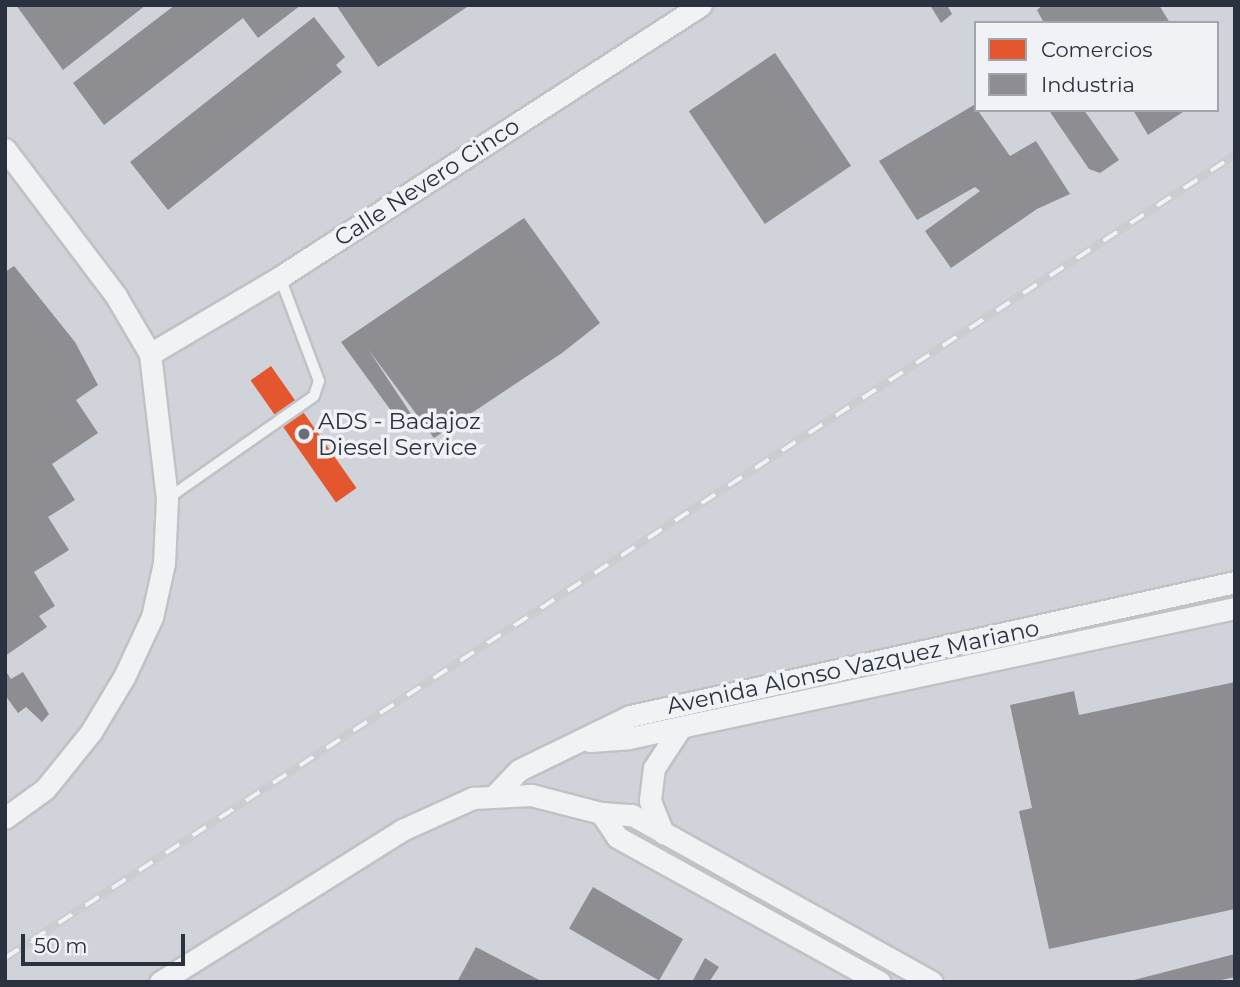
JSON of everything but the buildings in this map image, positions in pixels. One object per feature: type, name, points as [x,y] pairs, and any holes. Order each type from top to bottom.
[{"type":"street","name":"Calle Nevero Cinco","points":[[150,354],[280,277],[701,5]]},
{"type":"street","points":[[5,149],[116,296],[150,354],[167,499],[164,563],[152,617],[124,677],[91,732],[45,789],[5,818]]},
{"type":"street","name":"Avenida Alonso Vazquez Mariano","points":[[577,741],[630,716],[1235,582]]},
{"type":"street","name":"Avenida Alonso Vazquez Mariano","points":[[577,741],[629,738],[1235,608]]},
{"type":"street","name":"Avenida Alonso Vazquez Mariano","points":[[663,833],[650,800],[654,768],[681,727]]},
{"type":"street","points":[[493,797],[519,770],[577,741]]},
{"type":"street","points":[[160,982],[402,830],[473,798],[531,795],[601,813],[632,815],[932,982]]},
{"type":"street","points":[[601,813],[617,837],[880,982]]},
{"type":"lane","points":[[167,499],[314,396],[319,382],[280,277]]},
{"type":"shaded area","points":[[5,5],[1235,5],[1235,982],[5,982]]},
{"type":"railway","points":[[5,958],[1235,155]]},
{"type":"place","name":"ADS - Badajoz Diesel Service","points":[[304,434]]}]
